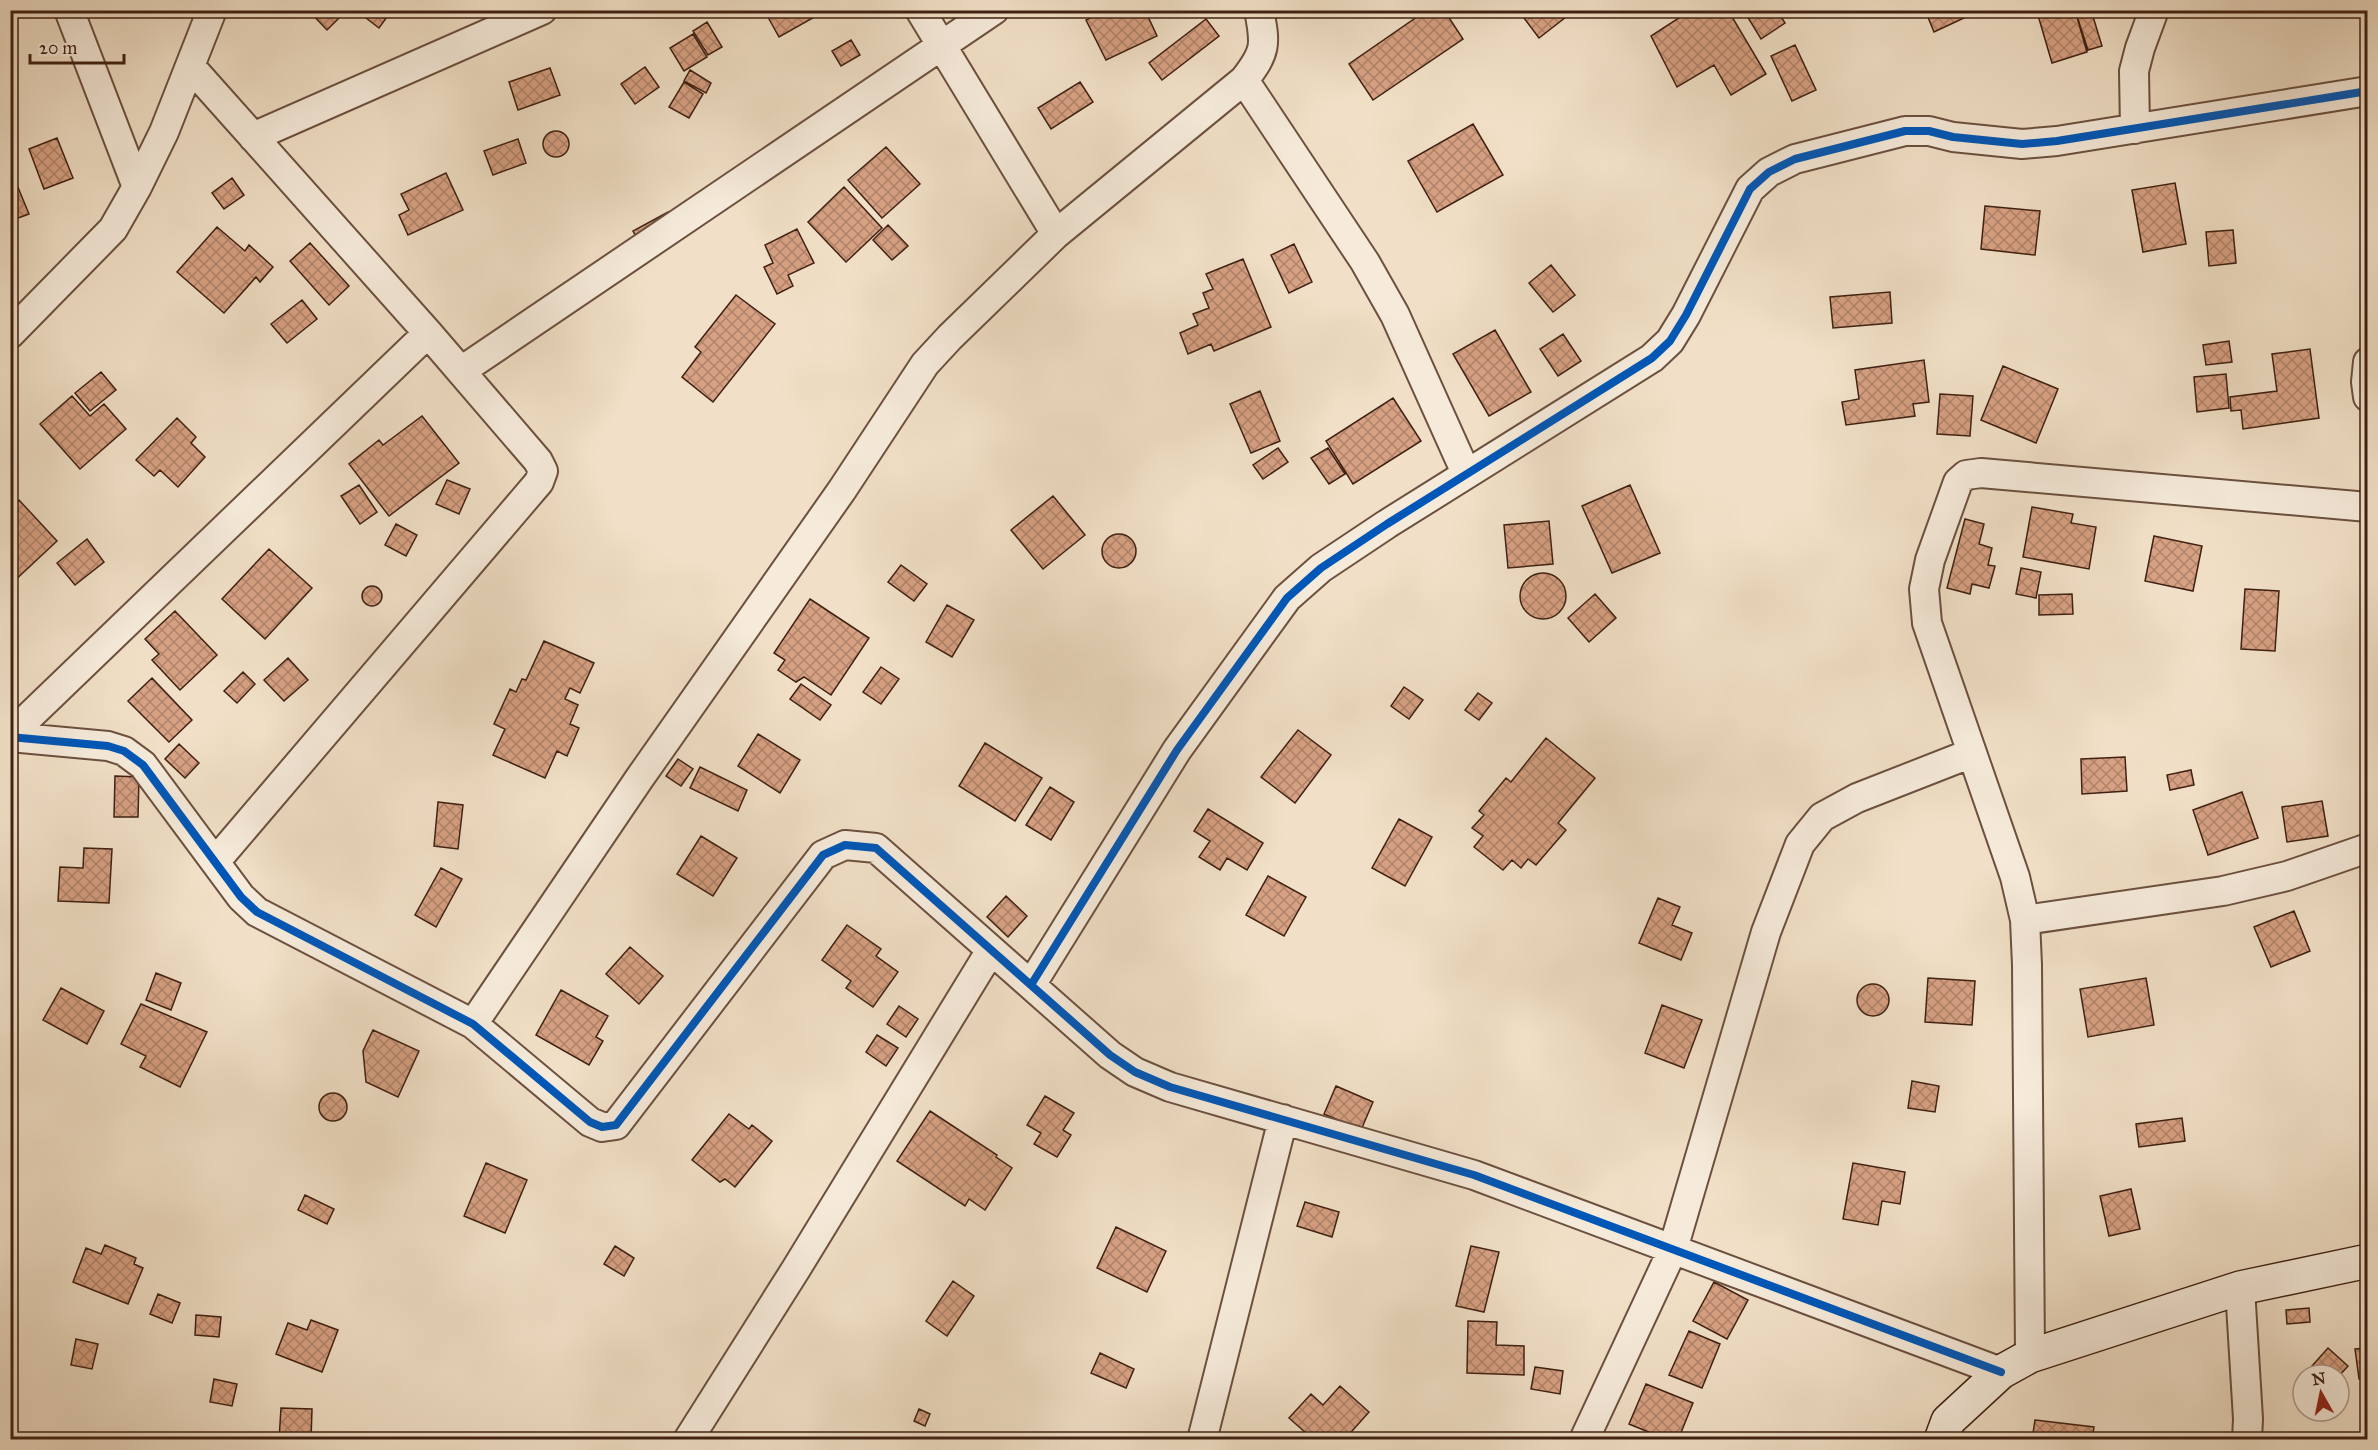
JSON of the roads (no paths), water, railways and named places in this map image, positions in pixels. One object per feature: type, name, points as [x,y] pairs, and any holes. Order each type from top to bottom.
[{"type":"street","points":[[69,10],[137,187]]},
{"type":"street","points":[[10,334],[113,229],[164,132],[212,10]]},
{"type":"street","points":[[253,137],[542,10]]},
{"type":"street","points":[[920,10],[1056,234]]},
{"type":"street","points":[[460,371],[994,10]]},
{"type":"street","points":[[473,1024],[639,779],[842,490],[925,364],[1056,234],[1244,80],[1258,62],[1265,40],[1259,10]]},
{"type":"street","points":[[2135,129],[2134,71],[2154,10]]},
{"type":"street","points":[[190,66],[428,333],[538,461],[543,471],[539,482],[215,862]]},
{"type":"street","points":[[1244,80],[1365,262],[1395,315],[1466,473]]},
{"type":"street","points":[[1030,985],[1177,750],[1287,598],[1321,568],[1466,473],[1652,358],[1664,347],[1686,315],[1750,189],[1778,168],[1795,159],[1905,131],[1929,131],[1953,137],[2022,144],[2135,129],[2367,91]]},
{"type":"street","points":[[10,736],[428,333]]},
{"type":"street","points":[[2367,362],[2367,397]]},
{"type":"street","points":[[2030,1356],[2025,920],[2015,878],[1927,623],[1924,589],[1930,560],[1958,482],[1966,475],[1981,473],[2367,507]]},
{"type":"street","points":[[10,736],[108,746],[124,752],[143,765],[241,897],[257,912],[473,1024],[590,1122],[602,1127],[616,1125],[823,855],[845,845],[876,848],[1110,1055],[1135,1072],[1170,1087],[1474,1175],[2001,1372]]},
{"type":"street","points":[[1584,1440],[1673,1249],[1766,932],[1800,844],[1822,817],[1857,798],[1972,753]]},
{"type":"street","points":[[2025,920],[2223,891],[2287,876],[2367,849]]},
{"type":"street","points":[[688,1440],[802,1260],[991,950]]},
{"type":"street","points":[[1202,1440],[1282,1119]]},
{"type":"street","points":[[1941,1440],[1948,1421],[2001,1372],[2030,1356],[2240,1288],[2367,1261]]},
{"type":"street","points":[[2240,1288],[2248,1419],[2247,1440]]}]
